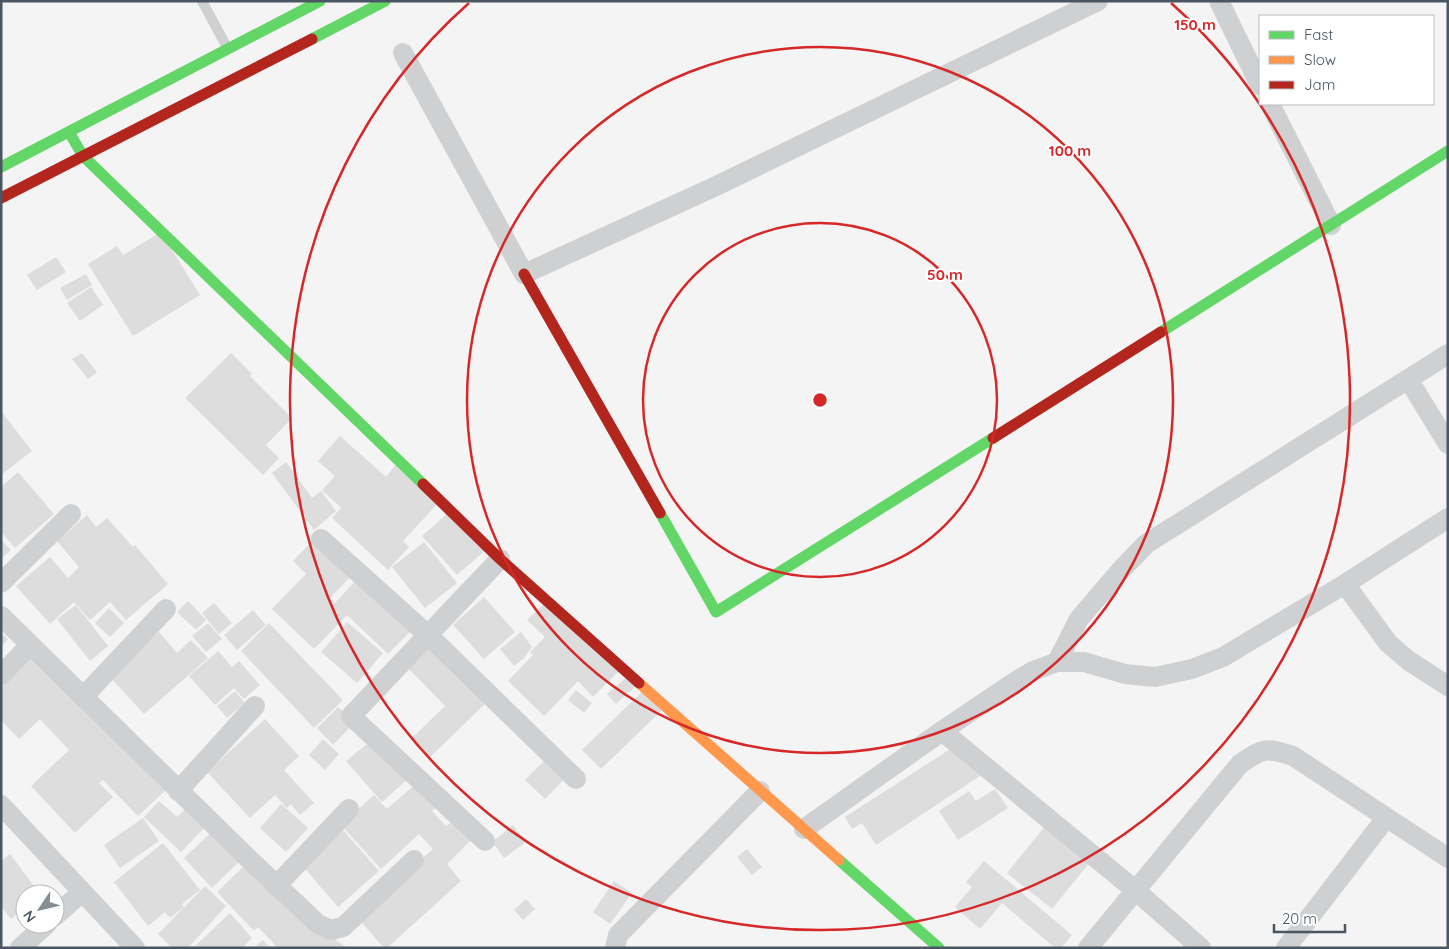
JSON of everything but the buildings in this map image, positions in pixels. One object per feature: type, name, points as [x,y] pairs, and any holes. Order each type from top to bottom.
[{"type":"street","points":[[1,198],[83,156],[234,62],[320,1]]},
{"type":"street","points":[[1,167],[70,132],[234,62],[385,1]]},
{"type":"street","points":[[524,274],[714,187],[1098,1]]},
{"type":"street","points":[[1218,1],[1259,83]]},
{"type":"street","points":[[403,53],[524,274],[716,612],[1448,151]]},
{"type":"street","points":[[1271,105],[1331,225]]},
{"type":"street","points":[[70,132],[83,156],[500,560],[939,948]]},
{"type":"street","points":[[1057,662],[1079,620],[1109,583],[1146,544],[1448,354]]},
{"type":"street","points":[[1408,379],[1448,444]]},
{"type":"street","points":[[1,583],[71,514]]},
{"type":"street","points":[[804,829],[1013,683],[1057,662],[1084,662],[1125,674],[1155,677],[1192,668],[1223,657],[1345,584],[1448,518]]},
{"type":"street","points":[[321,539],[428,635],[576,779]]},
{"type":"street","points":[[485,841],[351,716],[500,560]]},
{"type":"street","points":[[1345,584],[1388,643],[1409,661],[1448,686]]},
{"type":"street","points":[[83,697],[166,609]]},
{"type":"street","points":[[1,616],[178,791],[318,924],[331,930],[343,928],[414,860]]},
{"type":"street","points":[[1,674],[30,645]]},
{"type":"street","points":[[178,791],[255,706]]},
{"type":"street","points":[[942,731],[1135,890],[1202,948]]},
{"type":"street","points":[[1088,948],[1240,764],[1255,753],[1272,749],[1293,756],[1448,858]]},
{"type":"street","points":[[615,948],[618,935],[760,791]]},
{"type":"street","points":[[1,805],[135,948]]},
{"type":"street","points":[[276,886],[349,809]]},
{"type":"street","points":[[1286,948],[1386,818]]},
{"type":"street","points":[[65,907],[82,892]]},
{"type":"street","points":[[20,948],[35,934]]},
{"type":"lane","points":[[202,1],[234,62]]},
{"type":"traffic: fast","points":[[1,167],[320,1]]},
{"type":"traffic: fast","points":[[312,39],[385,1]]},
{"type":"traffic: fast","points":[[69,132],[83,156],[423,484]]},
{"type":"traffic: fast","points":[[1161,332],[1448,151]]},
{"type":"traffic: fast","points":[[660,513],[716,612],[993,438]]},
{"type":"traffic: fast","points":[[839,860],[939,948]]},
{"type":"traffic: slow","points":[[639,683],[839,860]]},
{"type":"traffic: jam","points":[[1,198],[312,39]]},
{"type":"traffic: jam","points":[[524,274],[660,513]]},
{"type":"traffic: jam","points":[[993,438],[1161,332]]},
{"type":"traffic: jam","points":[[423,484],[500,559],[639,683]]}]
